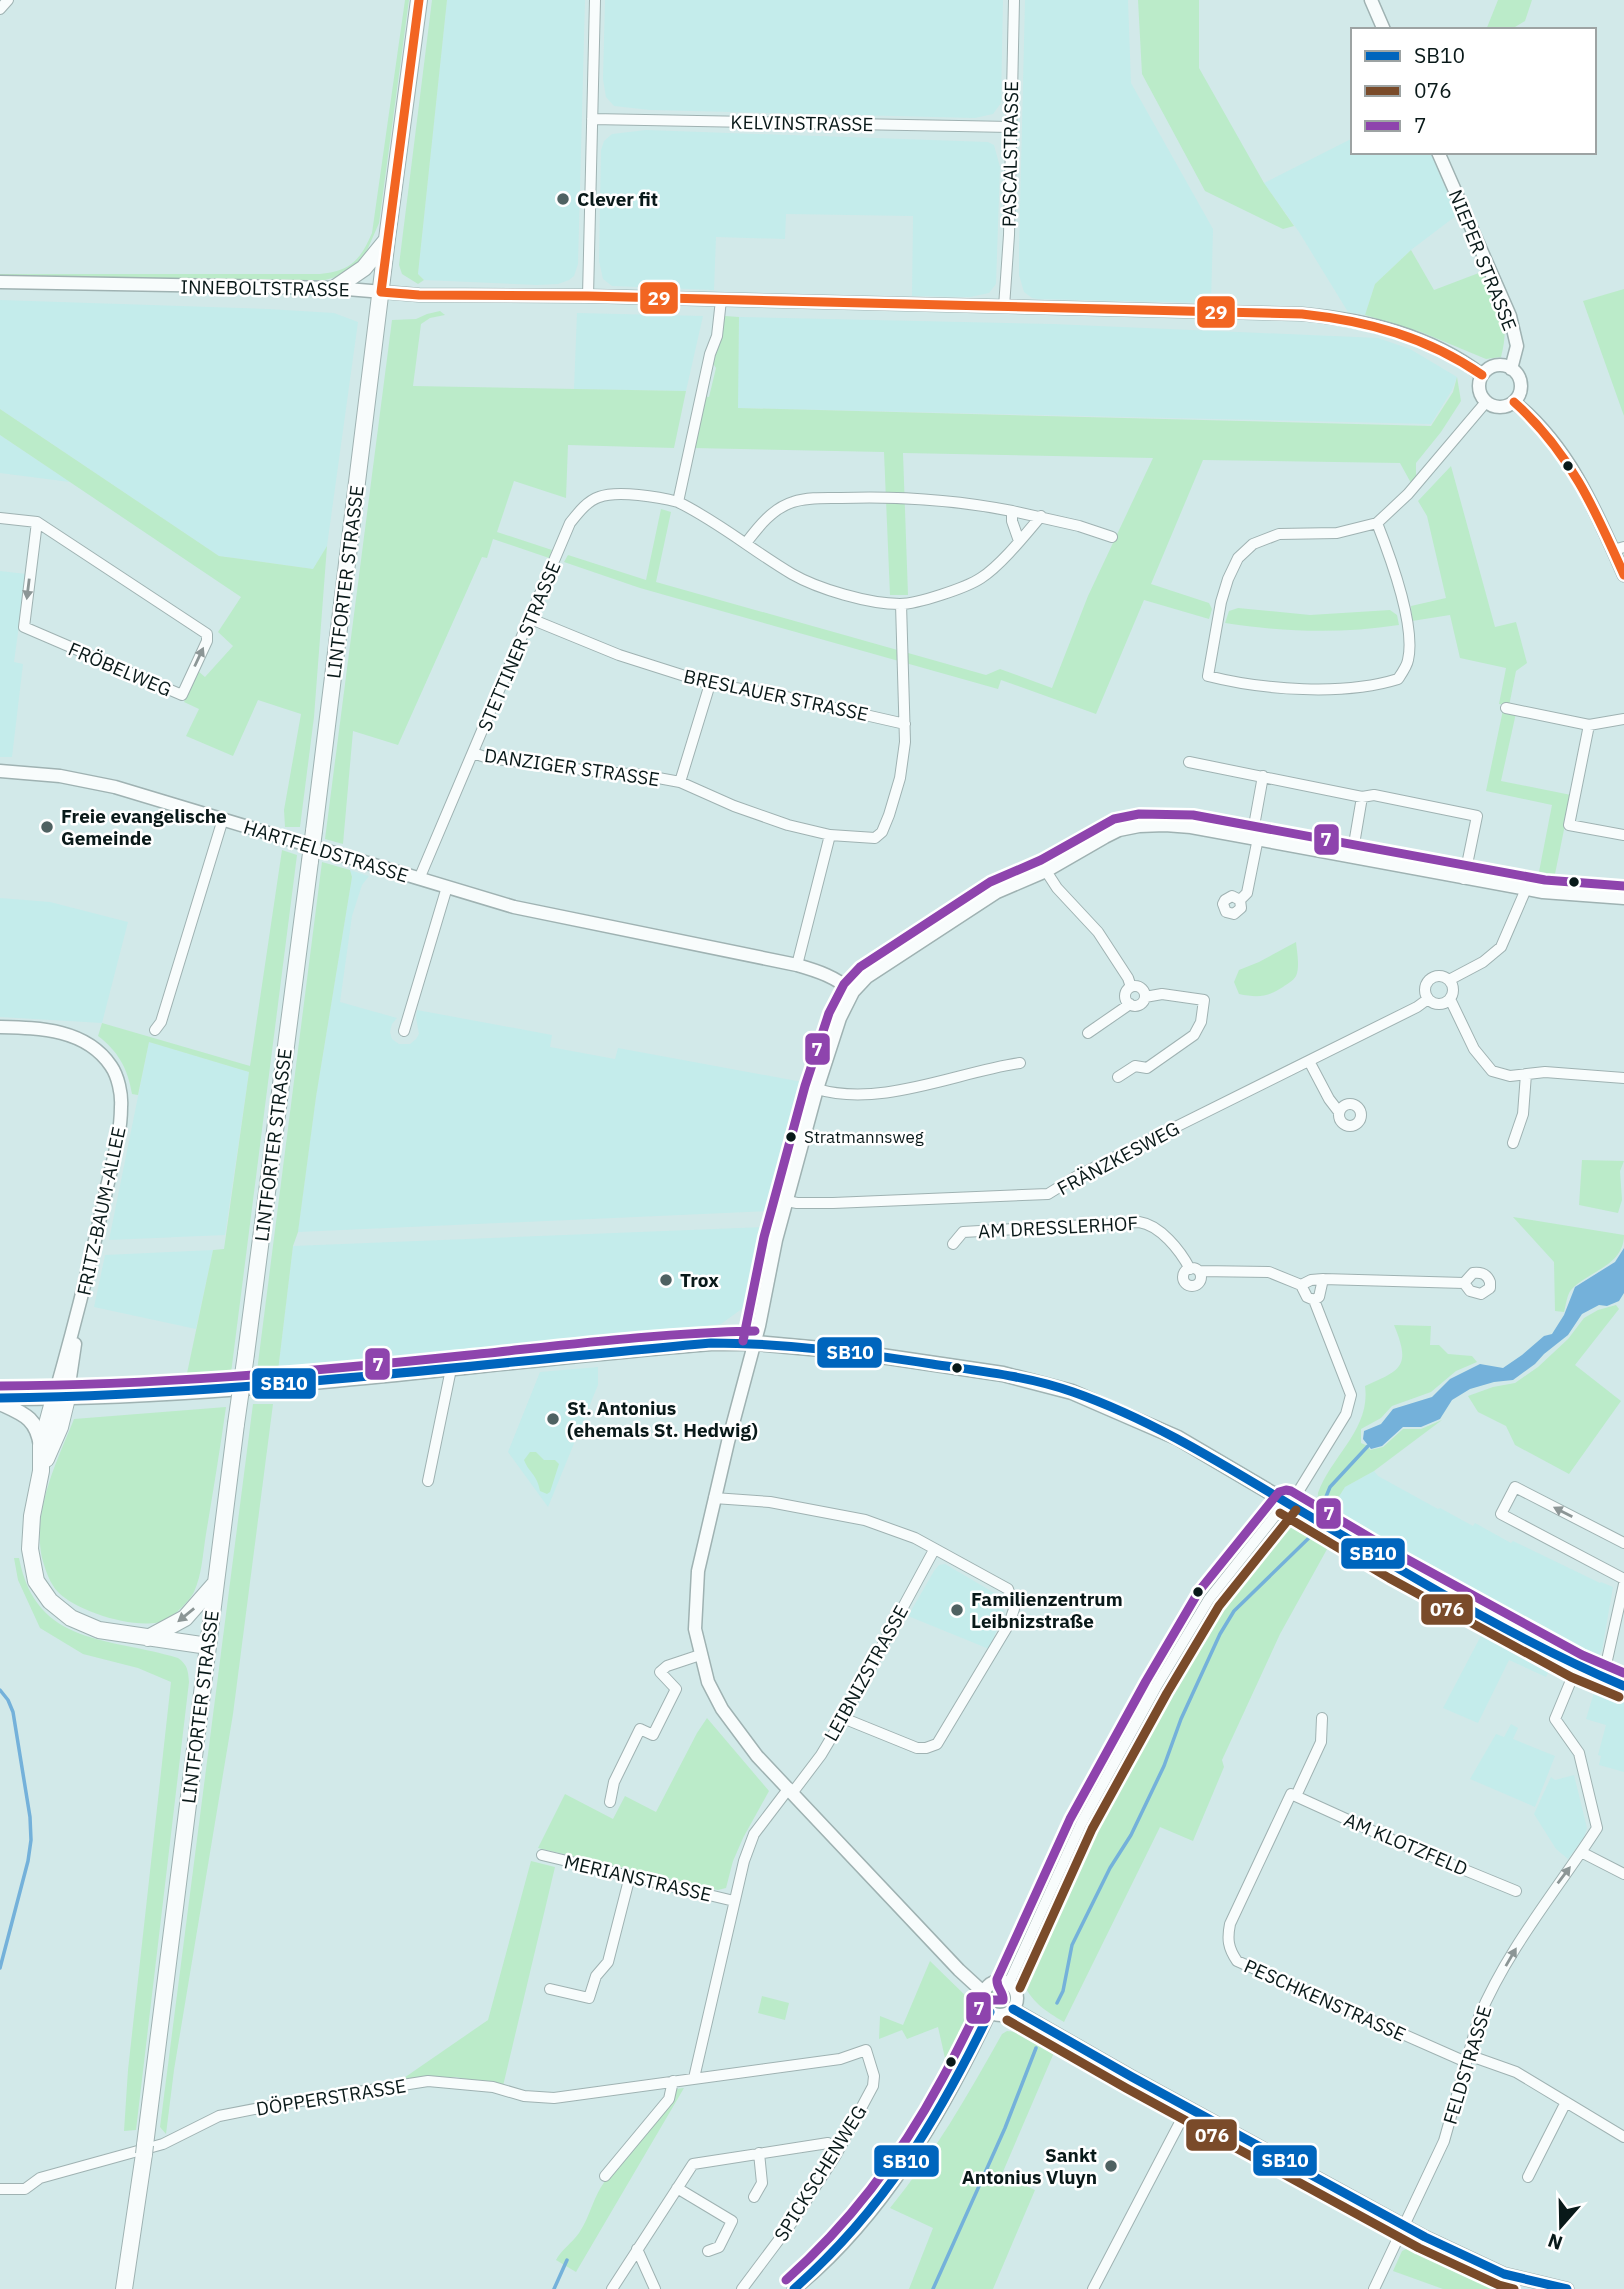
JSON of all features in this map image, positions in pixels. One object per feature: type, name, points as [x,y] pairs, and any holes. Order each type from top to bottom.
[{"type":"main road","name":"LINTFORTER STRASSE","points":[[124,2289],[419,0]]},
{"type":"main road","points":[[335,288],[364,268],[387,239]]},
{"type":"main road","points":[[0,1401],[174,1394],[451,1370],[711,1343],[755,1343],[883,1356],[1003,1374],[1049,1385],[1138,1419],[1178,1438],[1395,1567],[1577,1666],[1624,1686]]},
{"type":"main road","points":[[41,1446],[60,1398]]},
{"type":"main road","points":[[41,1471],[60,1427],[60,1398]]},
{"type":"main road","points":[[0,1401],[32,1420],[40,1435],[41,1471],[32,1516],[30,1549],[36,1581],[50,1601],[71,1618],[99,1630],[208,1646]]},
{"type":"main road","points":[[148,1638],[185,1618],[215,1583]]},
{"type":"street","points":[[588,296],[595,0]]},
{"type":"street","name":"PASCALSTRASSE","points":[[1004,307],[1012,127],[1014,0]]},
{"type":"street","points":[[1371,0],[1383,28]]},
{"type":"street","name":"KELVINSTRASSE","points":[[592,119],[1012,127]]},
{"type":"street","name":"NIEPER STRASSE","points":[[1439,154],[1510,316],[1517,345],[1511,369]]},
{"type":"street","name":"INNEBOLTSTRASSE","points":[[0,282],[335,288],[419,295],[588,296],[1302,314],[1345,318],[1384,327],[1418,339],[1482,375]]},
{"type":"street","points":[[722,300],[678,502],[794,575],[820,587],[857,598],[901,604],[945,593],[982,577],[1041,516]]},
{"type":"street","points":[[1499,366],[1511,369],[1520,385],[1514,402],[1497,407],[1486,402],[1479,393],[1479,380],[1482,375],[1486,370],[1499,366]]},
{"type":"street","points":[[1377,523],[1409,632],[1408,660],[1398,679],[1357,688],[1307,688],[1233,682],[1208,676],[1221,602],[1238,558],[1262,538],[1279,534],[1337,533],[1377,523],[1408,494],[1486,402]]},
{"type":"street","points":[[1514,402],[1534,419],[1569,463],[1619,548],[1624,575]]},
{"type":"street","name":"STETTINER STRASSE","points":[[419,879],[570,523],[588,503],[600,496],[621,495],[678,502]]},
{"type":"street","points":[[746,543],[770,515],[792,502],[816,498],[861,497],[930,500],[1012,511],[1041,516],[1112,537]]},
{"type":"street","points":[[1012,511],[1012,521],[1019,541]]},
{"type":"street","name":"FRÖBELWEG","points":[[0,518],[37,522],[206,634],[207,641],[182,695],[24,627],[37,522]]},
{"type":"street","name":"DANZIGER STRASSE","points":[[473,753],[488,758],[642,775],[680,782],[788,825],[830,835],[876,838],[890,815],[900,778],[905,743],[901,604]]},
{"type":"street","name":"BRESLAUER STRASSE","points":[[531,619],[619,655],[710,684],[773,694],[905,724]]},
{"type":"street","points":[[680,782],[710,684]]},
{"type":"street","points":[[1506,708],[1589,725],[1624,719]]},
{"type":"street","points":[[1589,725],[1569,825],[1624,835]]},
{"type":"street","points":[[1189,762],[1362,797],[1374,795],[1477,816],[1464,878]]},
{"type":"street","name":"HARTFELDSTRASSE","points":[[0,771],[60,776],[115,787],[537,912],[797,965],[842,982],[853,992]]},
{"type":"street","points":[[1240,900],[1247,893],[1263,776]]},
{"type":"street","points":[[1352,856],[1362,797]]},
{"type":"street","points":[[155,1030],[161,1022],[223,819]]},
{"type":"street","points":[[983,1992],[959,1970],[757,1755],[722,1709],[708,1682],[695,1629],[698,1571],[714,1498],[755,1343],[773,1253],[817,1089],[840,1018],[853,992],[866,977],[997,892],[1046,871],[1105,836],[1139,826],[1165,824],[1255,838],[1526,889],[1624,898]]},
{"type":"street","points":[[797,965],[830,835]]},
{"type":"street","points":[[1046,871],[1057,888],[1098,932],[1131,987]]},
{"type":"street","points":[[404,1031],[447,887]]},
{"type":"street","name":"FRÄNZKESWEG","points":[[787,1201],[834,1203],[1048,1194],[1077,1176],[1417,1007],[1428,999],[1425,990],[1434,977],[1441,975],[1449,979],[1483,962],[1501,947],[1526,889]]},
{"type":"street","points":[[1449,979],[1452,987],[1450,999],[1474,1049],[1492,1071],[1510,1076],[1545,1072],[1624,1078]]},
{"type":"street","points":[[1131,987],[1141,988],[1145,997]]},
{"type":"street","points":[[1130,1004],[1125,997],[1131,987]]},
{"type":"street","points":[[1118,1077],[1135,1066],[1147,1068],[1194,1035],[1201,1022],[1204,1000],[1162,994],[1145,997]]},
{"type":"street","points":[[1088,1033],[1130,1004],[1137,1005],[1144,1001],[1145,997]]},
{"type":"street","points":[[1428,999],[1440,1004],[1450,999]]},
{"type":"street","name":"FRITZ-BAUM-ALLEE","points":[[0,1027],[73,1035],[97,1049],[111,1065],[116,1076],[122,1105],[60,1398]]},
{"type":"street","points":[[1308,1061],[1339,1112]]},
{"type":"street","points":[[817,1089],[834,1094],[890,1092],[990,1067],[1020,1063]]},
{"type":"street","points":[[1513,1143],[1523,1114],[1526,1074]]},
{"type":"street","name":"AM DRESSLERHOF","points":[[953,1244],[963,1232],[1139,1222],[1154,1226],[1195,1270],[1269,1272],[1301,1285]]},
{"type":"street","points":[[1314,1300],[1319,1297],[1323,1279]]},
{"type":"street","points":[[1009,1983],[1081,1824],[1156,1687],[1209,1600],[1288,1504],[1346,1414],[1351,1395],[1314,1300],[1307,1297],[1301,1285],[1311,1280],[1323,1279],[1464,1283]]},
{"type":"street","points":[[428,1481],[451,1370]]},
{"type":"street","points":[[1603,1678],[1624,1581],[1501,1514],[1515,1487],[1624,1543]]},
{"type":"street","points":[[714,1498],[770,1502],[848,1516],[901,1532],[1008,1589],[1014,1609],[1009,1624],[937,1744],[917,1748],[843,1718]]},
{"type":"street","name":"LEIBNIZSTRASSE","points":[[791,1790],[821,1755],[934,1550]]},
{"type":"street","points":[[610,1802],[614,1782],[640,1729],[653,1735],[676,1689],[660,1672],[667,1666],[700,1655]]},
{"type":"street","name":"FELDSTRASSE","points":[[1374,2289],[1444,2141],[1487,1998],[1533,1919],[1597,1828],[1579,1754],[1555,1719],[1577,1666]]},
{"type":"street","points":[[1294,1795],[1321,1742],[1322,1718]]},
{"type":"street","points":[[694,2078],[744,1861],[754,1834],[791,1790]]},
{"type":"street","name":"AM KLOTZFELD","points":[[1294,1795],[1399,1843],[1516,1891]]},
{"type":"street","name":"PESCHKENSTRASSE","points":[[1294,1795],[1230,1924],[1227,1939],[1231,1952],[1237,1961],[1256,1970],[1467,2058]]},
{"type":"street","points":[[1581,1853],[1623,1871]]},
{"type":"street","name":"MERIANSTRASSE","points":[[542,1855],[734,1900]]},
{"type":"street","points":[[550,1989],[589,1998],[596,1976],[608,1962],[630,1876]]},
{"type":"street","points":[[994,1981],[1009,1983],[1017,1996],[1013,2009],[1005,2014],[996,2015],[990,2012],[984,2005],[983,1992],[994,1981]]},
{"type":"street","points":[[1013,2009],[1463,2256],[1504,2274],[1567,2289]]},
{"type":"street","points":[[794,2289],[840,2248],[894,2181],[938,2110],[990,2012]]},
{"type":"street","name":"DÖPPERSTRASSE","points":[[0,2189],[25,2189],[40,2178],[163,2144],[219,2116],[288,2103],[428,2081],[494,2087],[524,2096],[554,2098],[840,2059],[866,2050]]},
{"type":"street","name":"SPICKSCHENWEG","points":[[742,2289],[793,2221],[836,2155],[873,2086],[874,2076],[866,2050]]},
{"type":"street","points":[[1467,2058],[1516,2072],[1624,2137]]},
{"type":"street","points":[[605,2176],[668,2099],[673,2081]]},
{"type":"street","points":[[1528,2177],[1566,2102]]},
{"type":"street","points":[[1093,2289],[1188,2107]]},
{"type":"street","points":[[612,2289],[693,2164],[828,2143]]},
{"type":"street","points":[[754,2197],[762,2183],[759,2153]]},
{"type":"street","points":[[677,2188],[732,2221],[719,2247],[708,2251]]},
{"type":"street","points":[[637,2249],[655,2289]]},
{"type":"shaded area","points":[[447,0],[585,0],[578,264],[574,276],[569,280],[558,284],[537,285],[424,280],[418,274]]},
{"type":"shaded area","points":[[605,0],[1003,0],[1001,103],[993,114],[975,118],[650,110],[614,106],[606,97],[603,79]]},
{"type":"shaded area","points":[[1025,0],[1128,0],[1131,83],[1213,229],[1211,303],[1038,299],[1024,292],[1019,275],[1019,249]]},
{"type":"shaded area","points":[[646,130],[988,142],[994,145],[1000,167],[996,284],[989,293],[970,297],[912,296],[913,216],[786,214],[785,239],[716,237],[714,290],[612,286],[603,279],[599,261],[601,150],[604,141],[612,134]]},
{"type":"shaded area","points":[[1351,139],[1351,154],[1431,154],[1457,215],[1411,250],[1375,284],[1365,315],[1348,312],[1299,232],[1264,183]]},
{"type":"shaded area","points":[[0,300],[334,313],[358,322],[327,546],[313,569],[219,556],[0,409]]},
{"type":"shaded area","points":[[577,313],[703,316],[686,391],[574,389]]},
{"type":"shaded area","points":[[739,317],[1053,324],[1378,338],[1410,349],[1457,377],[1431,424],[737,408]]},
{"type":"shaded area","points":[[0,435],[70,482],[0,473]]},
{"type":"shaded area","points":[[0,571],[26,574],[14,662],[23,664],[12,757],[0,757]]},
{"type":"shaded area","name":"Trox","points":[[350,870],[369,876],[362,885],[352,916],[340,1002],[397,1018],[390,1032],[392,1039],[399,1044],[410,1044],[419,1034],[417,1010],[552,1035],[550,1047],[615,1059],[618,1048],[808,1083],[771,1211],[298,1232],[316,1097],[352,877]]},
{"type":"shaded area","points":[[0,898],[50,902],[128,922],[102,1023],[0,1017]]},
{"type":"shaded area","points":[[149,1042],[249,1072],[225,1235],[109,1240]]},
{"type":"shaded area","name":"Trox","points":[[766,1227],[743,1308],[721,1324],[476,1355],[278,1371],[293,1246]]},
{"type":"shaded area","points":[[213,1250],[196,1329],[94,1307],[105,1255]]},
{"type":"shaded area","name":"St. Antonius (ehemals St. Hedwig)","points":[[598,1367],[598,1385],[548,1507],[508,1452],[540,1372]]},
{"type":"shaded area","points":[[1374,1471],[1378,1476],[1473,1526],[1475,1523],[1511,1543],[1513,1541],[1613,1587],[1602,1650],[1595,1663],[1402,1558],[1328,1514],[1345,1487]]},
{"type":"shaded area","name":"Familienzentrum Leibnizstraße","points":[[945,1564],[998,1595],[1004,1606],[989,1649],[908,1616],[934,1571],[939,1565]]},
{"type":"shaded area","points":[[1484,1630],[1552,1664],[1546,1677],[1509,1660],[1478,1723],[1443,1708]]},
{"type":"shaded area","points":[[1596,1686],[1624,1696],[1624,1772],[1599,1765],[1601,1756],[1598,1755],[1606,1725],[1586,1719]]},
{"type":"shaded area","points":[[1511,1724],[1518,1728],[1513,1739],[1555,1756],[1535,1807],[1470,1779],[1496,1734],[1504,1737]]},
{"type":"shaded area","points":[[1574,1775],[1587,1828],[1584,1837],[1568,1859],[1556,1849],[1534,1814],[1551,1777],[1555,1780]]},
{"type":"green space","points":[[405,0],[409,0],[379,223],[362,262],[347,274],[325,280],[228,282],[0,277],[0,274],[320,274],[339,270],[353,263],[372,233]]},
{"type":"green space","points":[[432,0],[447,0],[418,274],[424,280],[418,284],[402,274],[399,265]]},
{"type":"green space","points":[[1138,0],[1199,0],[1199,68],[1264,183],[1294,226],[1283,229],[1205,191],[1142,74]]},
{"type":"green space","points":[[1498,0],[1532,0],[1525,21],[1513,28],[1487,28]]},
{"type":"green space","points":[[1411,250],[1434,290],[1484,271],[1504,322],[1501,357],[1486,359],[1421,332],[1365,315],[1375,284]]},
{"type":"green space","points":[[1624,289],[1624,416],[1583,301]]},
{"type":"green space","points":[[440,311],[445,315],[430,318],[421,324],[413,386],[686,391],[674,448],[568,445],[566,498],[514,481],[497,532],[552,550],[549,558],[493,539],[487,558],[482,557],[398,745],[353,731],[343,844],[325,839],[392,320],[416,319]]},
{"type":"green space","points":[[725,316],[739,317],[738,408],[1431,426],[1453,392],[1457,377],[1461,401],[1416,463],[1416,477],[1411,483],[1400,463],[1203,460],[1151,584],[1209,603],[1212,609],[1209,619],[1144,600],[1096,714],[1001,680],[998,689],[640,588],[564,562],[568,555],[646,580],[661,509],[671,512],[656,582],[986,675],[1000,669],[1052,688],[1088,596],[1153,458],[903,453],[908,595],[890,595],[884,452],[693,448],[704,396],[709,397],[716,368],[712,362]]},
{"type":"green space","points":[[0,409],[219,556],[313,569],[327,546],[314,717],[300,827],[285,827],[284,810],[301,714],[258,700],[233,756],[186,736],[199,709],[184,702],[198,671],[205,677],[233,646],[218,632],[241,597],[0,435]]},
{"type":"green space","points":[[1451,466],[1495,627],[1516,622],[1527,663],[1516,671],[1509,706],[1499,704],[1506,668],[1460,658],[1450,615],[1412,621],[1411,606],[1446,598],[1427,516],[1418,501]]},
{"type":"green space","points":[[1238,608],[1310,615],[1390,610],[1397,615],[1399,625],[1312,631],[1225,623],[1229,611]]},
{"type":"green space","points":[[1503,710],[1516,713],[1501,781],[1571,795],[1554,879],[1538,877],[1552,805],[1486,791]]},
{"type":"green space","points":[[282,850],[297,855],[231,1373],[186,1378],[213,1250],[224,1249],[249,1072],[149,1042],[138,1095],[132,1094],[121,1061],[98,1036],[102,1023],[250,1066]]},
{"type":"green space","points":[[322,862],[350,870],[352,877],[316,1097],[298,1232],[293,1246],[278,1371],[257,1371]]},
{"type":"green space","points":[[1296,942],[1298,969],[1293,979],[1267,995],[1239,994],[1234,982],[1239,970]]},
{"type":"green space","points":[[1582,1160],[1624,1161],[1620,1171],[1622,1200],[1618,1213],[1579,1205]]},
{"type":"green space","points":[[1513,1217],[1624,1235],[1622,1245],[1612,1261],[1571,1290],[1564,1312],[1555,1311],[1554,1262]]},
{"type":"green space","points":[[1616,1305],[1619,1309],[1575,1365],[1621,1401],[1569,1474],[1515,1445],[1506,1426],[1478,1412],[1468,1396],[1515,1383],[1538,1367],[1568,1339],[1584,1318],[1598,1310]]},
{"type":"green space","points":[[1394,1325],[1431,1326],[1430,1345],[1439,1345],[1448,1354],[1472,1356],[1477,1362],[1456,1371],[1431,1392],[1392,1406],[1381,1418],[1361,1429],[1361,1443],[1370,1450],[1383,1447],[1403,1429],[1421,1429],[1442,1420],[1374,1471],[1345,1487],[1328,1514],[1317,1507],[1318,1493],[1362,1416],[1365,1386],[1388,1375],[1400,1365],[1402,1350]]},
{"type":"green space","points":[[253,1404],[273,1404],[233,1714],[174,2070],[166,2134],[160,2127]]},
{"type":"green space","points":[[226,1407],[201,1571],[194,1592],[186,1603],[168,1619],[143,1624],[95,1613],[80,1607],[58,1592],[50,1581],[42,1558],[40,1522],[48,1487],[74,1419]]},
{"type":"green space","points":[[530,1452],[536,1452],[544,1460],[555,1460],[559,1464],[547,1494],[540,1491],[524,1460]]},
{"type":"green space","points":[[1287,1519],[1331,1542],[1280,1634],[1222,1760],[1224,1767],[1193,1841],[1160,1827],[1064,2022],[1039,2005],[1026,1988],[1022,1980],[1030,1957],[1042,1954],[1058,1908],[1084,1853],[1084,1846],[1177,1671],[1222,1595],[1227,1599],[1267,1552],[1261,1544]]},
{"type":"green space","points":[[14,1558],[19,1558],[28,1587],[41,1608],[59,1623],[79,1634],[102,1641],[178,1658],[188,1671],[189,1682],[136,2130],[124,2131],[128,2070],[171,1682],[138,1668],[83,1654],[40,1628],[18,1580]]},
{"type":"green space","points":[[707,1718],[769,1791],[743,1838],[726,1888],[718,1890],[538,1848],[565,1794],[613,1819],[625,1796],[656,1812]]},
{"type":"green space","points":[[531,1861],[555,1867],[503,2086],[456,2077],[401,2080],[488,2020]]},
{"type":"green space","points":[[930,1961],[972,2002],[970,2022],[947,2067],[938,2027],[907,2039],[902,2030],[879,2039],[880,2016],[903,2025]]},
{"type":"green space","points":[[996,1988],[1004,1988],[1010,1998],[1004,2008],[996,2008],[990,2002],[990,1994]]},
{"type":"green space","points":[[762,1996],[789,2003],[785,2020],[758,2013]]},
{"type":"green space","points":[[1007,2031],[1025,2033],[1056,2048],[1002,2174],[1035,2190],[993,2289],[909,2289],[933,2228],[890,2208],[936,2145],[1002,2034]]},
{"type":"green space","points":[[684,2088],[576,2272],[556,2260],[579,2233],[605,2181],[676,2089]]},
{"type":"green space","points":[[1408,2248],[1460,2272],[1508,2289],[1443,2289],[1393,2271],[1402,2251]]},
{"type":"water","points":[[1624,1248],[1624,1293],[1619,1301],[1607,1306],[1599,1305],[1582,1314],[1568,1335],[1535,1364],[1513,1380],[1470,1389],[1452,1400],[1440,1419],[1421,1427],[1403,1427],[1382,1446],[1371,1449],[1363,1439],[1364,1431],[1381,1424],[1393,1409],[1432,1397],[1450,1379],[1480,1364],[1503,1368],[1544,1336],[1552,1334],[1564,1315],[1575,1287],[1615,1262]]},
{"type":"waterway","points":[[1321,1509],[1330,1487],[1368,1446]]},
{"type":"waterway","points":[[1057,2003],[1063,1991],[1072,1945],[1110,1868],[1131,1835],[1164,1766],[1181,1719],[1220,1634],[1234,1611],[1315,1532]]},
{"type":"waterway","points":[[0,1690],[13,1712],[30,1817],[31,1840],[0,1968]]},
{"type":"waterway","points":[[933,2289],[1005,2128],[1036,2048]]},
{"type":"waterway","points":[[554,2289],[567,2260]]},
{"type":"transit line","name":"29","points":[[381,292],[419,0]]},
{"type":"transit line","name":"29","points":[[381,292],[1302,314],[1350,321],[1396,333],[1440,350],[1482,375]]},
{"type":"transit line","name":"29","points":[[1514,402],[1550,440],[1579,482],[1624,575]]},
{"type":"transit line","name":"7","points":[[743,1341],[764,1237],[805,1086],[829,1013],[844,984],[860,967],[990,882],[1041,860],[1114,819],[1139,814],[1193,815],[1545,880],[1624,886]]},
{"type":"transit line","name":"7","points":[[0,1386],[230,1377],[644,1337],[755,1331]]},
{"type":"transit line","name":"SB10","points":[[0,1398],[89,1396],[267,1385],[711,1343],[822,1349],[1003,1375],[1073,1392],[1157,1428],[1454,1600],[1538,1645],[1624,1686]]},
{"type":"transit line","name":"7","points":[[786,2280],[831,2236],[891,2162],[925,2109],[980,2005],[987,2000],[1003,2000],[997,1979],[1070,1819],[1199,1591],[1279,1492],[1291,1491],[1401,1556],[1582,1655],[1624,1673]]},
{"type":"transit line","name":"076","points":[[1020,1988],[1092,1829],[1167,1693],[1219,1606],[1296,1510]]},
{"type":"transit line","name":"076","points":[[1280,1513],[1389,1578],[1571,1677],[1619,1697]]},
{"type":"transit line","name":"SB10","points":[[1013,2009],[1425,2237],[1504,2274],[1567,2289]]},
{"type":"transit line","name":"SB10","points":[[794,2289],[856,2227],[906,2161],[950,2090],[990,2012]]},
{"type":"transit line","name":"076","points":[[1007,2020],[1419,2248],[1499,2285],[1514,2289]]},
{"type":"place","name":"Clever fit","points":[[563,199]]},
{"type":"place","name":"Freie evangelische Gemeinde","points":[[47,827]]},
{"type":"place","name":"Stratmannsweg","points":[[791,1137]]},
{"type":"place","name":"Trox","points":[[666,1280]]},
{"type":"place","name":"St. Antonius (ehemals St. Hedwig)","points":[[553,1419]]},
{"type":"place","name":"Familienzentrum Leibnizstraße","points":[[957,1610]]},
{"type":"place","name":"Sankt Antonius Vluyn","points":[[1111,2166]]}]
